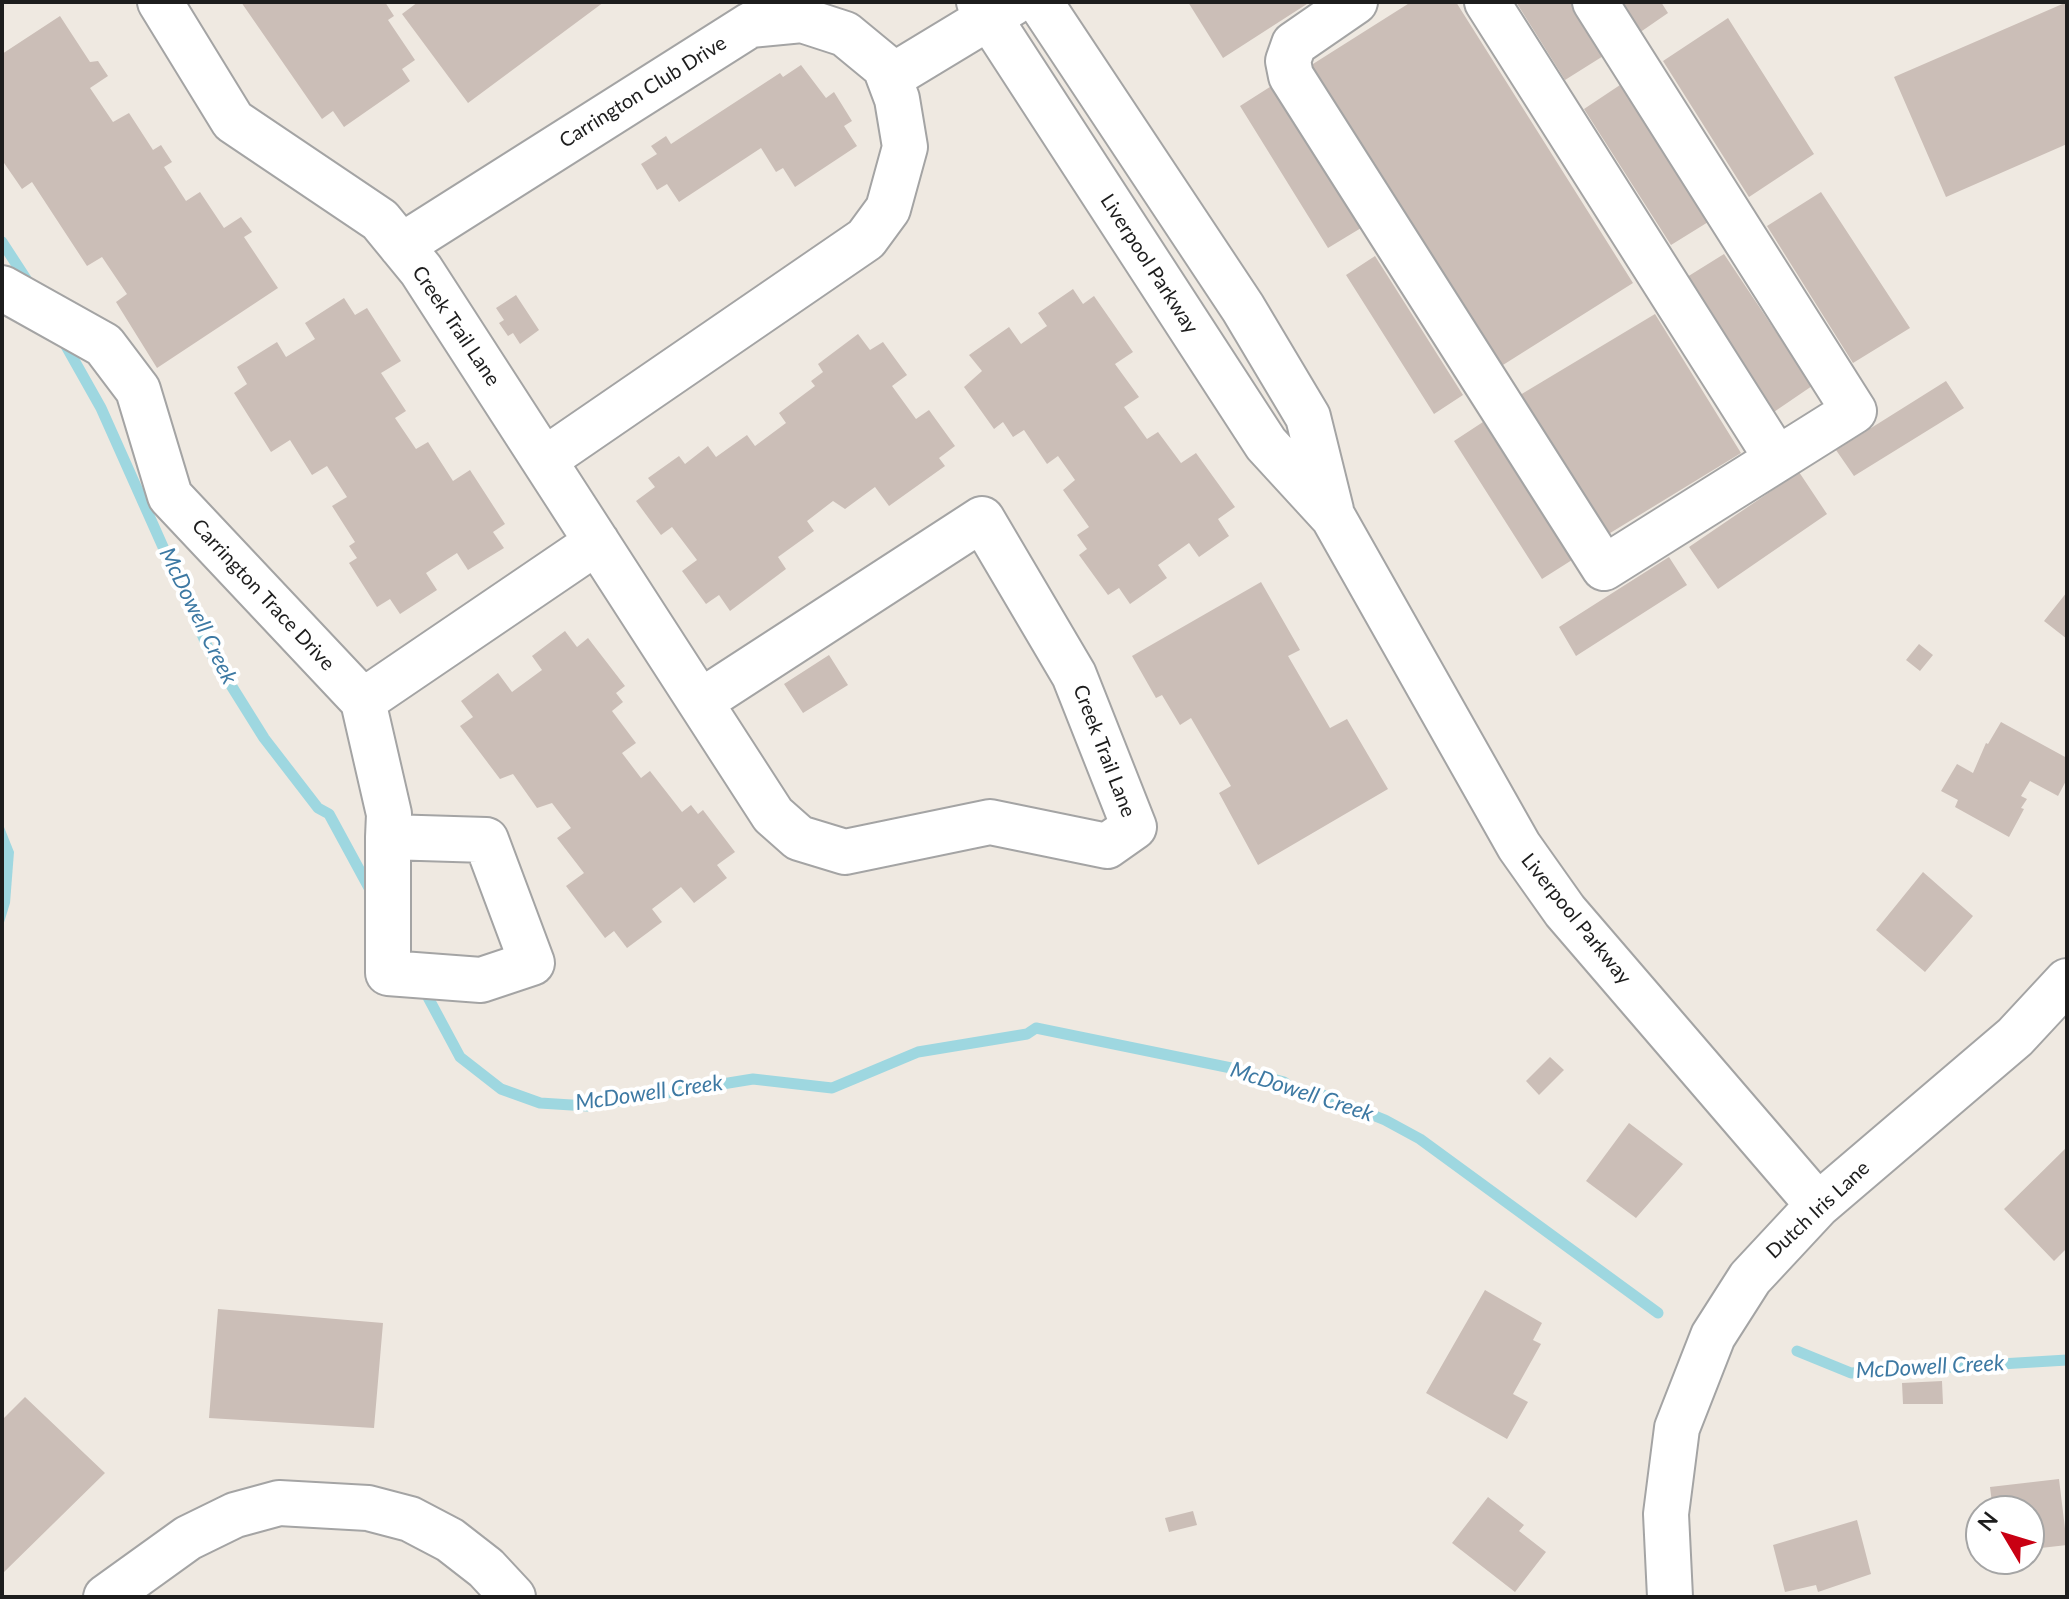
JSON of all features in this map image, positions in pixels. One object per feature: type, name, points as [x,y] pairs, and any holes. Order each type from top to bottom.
[{"type":"street","name":"Creek Trail Lane","points":[[160,2],[233,121],[380,220],[421,270],[597,542],[700,702],[773,815],[799,838],[845,852],[990,822],[1107,846],[1134,827],[1074,675],[982,519],[700,702]]},
{"type":"street","name":"Liverpool Parkway","points":[[1040,2],[1243,308],[1308,417],[1333,517]]},
{"type":"street","points":[[1355,2],[1294,44],[1288,61],[1291,76],[1604,568],[1854,411],[1595,2]]},
{"type":"street","points":[[1487,2],[1777,459]]},
{"type":"street","name":"Liverpool Parkway","points":[[994,7],[1266,444],[1333,517],[1519,846],[1565,911],[1818,1205]]},
{"type":"street","points":[[889,78],[994,7]]},
{"type":"street","name":"Carrington Club Drive","points":[[401,246],[750,25],[802,20],[845,34],[885,67],[897,99],[905,147],[888,209],[866,239],[544,460]]},
{"type":"street","name":"Carrington Trace Drive","points":[[2,288],[104,345],[138,390],[170,496],[363,701]]},
{"type":"street","points":[[388,837],[486,840],[532,963],[481,980],[388,973],[388,837],[389,814],[363,701],[597,542]]},
{"type":"street","name":"Dutch Iris Lane","points":[[1670,1597],[1666,1514],[1672,1457],[1685,1398],[1713,1336],[1750,1278],[1818,1205],[2015,1037],[2067,981]]},
{"type":"street","points":[[106,1597],[188,1538],[235,1515],[279,1503],[368,1508],[410,1519],[450,1540],[486,1568],[513,1597]]},
{"type":"water","points":[[2,822],[14,852],[10,903],[2,929]]},
{"type":"building","points":[[241,2],[385,2],[394,16],[388,20],[415,60],[402,69],[410,81],[344,127],[333,111],[322,119]]},
{"type":"building","points":[[418,2],[604,2],[468,103],[402,14]]},
{"type":"building","points":[[1188,2],[1310,2],[1223,58]]},
{"type":"building","points":[[1411,2],[1456,2],[1633,283],[1495,370],[1305,69]]},
{"type":"building","points":[[1516,2],[1575,2],[1608,53],[1565,80]]},
{"type":"building","points":[[1618,2],[1661,2],[1668,13],[1639,33]]},
{"type":"building","points":[[2067,2],[2067,144],[1946,197],[1894,77]]},
{"type":"building","points":[[60,16],[90,62],[98,61],[108,76],[90,88],[113,122],[129,113],[153,150],[161,145],[172,162],[164,167],[186,201],[200,192],[224,228],[241,217],[252,232],[244,237],[278,288],[157,368],[116,302],[127,294],[102,257],[87,266],[32,182],[22,189],[2,160],[2,54]]},
{"type":"building","points":[[1728,18],[1814,154],[1749,197],[1663,61]]},
{"type":"building","points":[[801,65],[826,98],[834,92],[852,121],[844,126],[857,146],[795,187],[783,168],[776,172],[761,148],[679,202],[667,184],[657,190],[641,164],[657,154],[651,146],[666,136],[671,144],[780,73],[783,77]]},
{"type":"building","points":[[1626,81],[1713,219],[1671,245],[1584,109]]},
{"type":"building","points":[[1273,85],[1361,228],[1328,248],[1240,106]]},
{"type":"building","points":[[1821,192],[1910,328],[1853,363],[1767,226]]},
{"type":"building","points":[[1724,254],[1812,386],[1768,416],[1679,282]]},
{"type":"building","points":[[1375,256],[1463,395],[1434,414],[1346,275]]},
{"type":"building","points":[[1073,289],[1083,304],[1094,296],[1133,352],[1115,364],[1139,397],[1124,407],[1147,439],[1158,432],[1181,463],[1196,453],[1235,507],[1218,519],[1229,536],[1199,557],[1189,543],[1158,565],[1167,578],[1130,604],[1119,588],[1108,595],[1079,555],[1087,549],[1077,535],[1089,527],[1063,490],[1075,480],[1058,456],[1047,464],[1024,430],[1013,437],[1003,422],[994,429],[964,387],[982,371],[969,355],[1009,327],[1021,344],[1047,326],[1038,313]]},
{"type":"building","points":[[516,295],[539,330],[520,344],[513,333],[508,336],[499,323],[504,320],[496,308]]},
{"type":"building","points":[[344,298],[355,315],[367,308],[401,361],[381,373],[406,411],[395,418],[416,449],[428,442],[453,481],[470,470],[505,524],[493,532],[504,548],[468,570],[457,553],[426,573],[437,590],[400,614],[390,599],[377,607],[349,563],[357,558],[349,546],[355,542],[332,506],[347,497],[327,466],[312,475],[290,440],[271,452],[234,393],[247,384],[237,367],[277,342],[286,357],[315,339],[305,323]]},
{"type":"building","points":[[1655,314],[1741,453],[1602,538],[1515,398]]},
{"type":"building","points":[[858,334],[870,350],[883,342],[907,375],[892,386],[916,419],[929,410],[955,446],[939,458],[945,466],[889,506],[875,487],[845,509],[833,501],[807,521],[814,531],[778,557],[786,569],[730,611],[719,595],[706,604],[682,571],[697,560],[672,527],[661,535],[636,501],[655,487],[648,478],[679,456],[685,464],[708,446],[716,457],[747,435],[755,446],[786,423],[779,413],[815,386],[811,381],[823,372],[818,364]]},
{"type":"building","points":[[1946,381],[1964,408],[1854,476],[1836,450]]},
{"type":"building","points":[[1483,422],[1572,560],[1542,579],[1454,441]]},
{"type":"building","points":[[1799,472],[1827,514],[1718,589],[1689,547]]},
{"type":"building","points":[[1669,557],[1687,585],[1576,656],[1559,627]]},
{"type":"building","points":[[1261,582],[1300,650],[1288,656],[1330,728],[1347,719],[1388,789],[1258,865],[1219,793],[1231,786],[1191,718],[1180,725],[1162,695],[1156,698],[1132,656]]},
{"type":"building","points":[[2067,592],[2067,639],[2044,621]]},
{"type":"building","points":[[565,631],[577,647],[588,638],[625,686],[616,693],[623,702],[612,711],[636,743],[622,753],[641,778],[650,771],[682,812],[691,805],[698,814],[703,810],[735,852],[717,865],[727,878],[694,903],[681,887],[652,909],[662,922],[627,948],[614,931],[605,938],[566,886],[584,873],[557,838],[571,828],[552,803],[537,808],[513,774],[500,779],[460,726],[473,717],[461,701],[498,673],[512,692],[542,670],[532,656]]},
{"type":"building","points":[[1919,644],[1933,655],[1920,671],[1906,660]]},
{"type":"building","points":[[829,655],[848,685],[803,713],[784,684]]},
{"type":"building","points":[[2001,722],[2067,758],[2067,779],[2058,796],[2030,781],[2021,796],[2027,799],[2021,808],[2024,809],[2009,837],[1955,807],[1958,800],[1941,791],[1957,764],[1973,773],[1986,743]]},
{"type":"building","points":[[1923,872],[1973,916],[1925,972],[1876,930]]},
{"type":"building","points":[[1550,1057],[1564,1070],[1539,1095],[1526,1081]]},
{"type":"building","points":[[1629,1123],[1683,1164],[1636,1218],[1586,1181]]},
{"type":"building","points":[[2067,1147],[2067,1248],[2054,1261],[2004,1209]]},
{"type":"building","points":[[1485,1290],[1542,1323],[1533,1340],[1541,1344],[1513,1394],[1528,1402],[1507,1439],[1426,1393]]},
{"type":"building","points":[[218,1309],[383,1323],[374,1428],[209,1418]]},
{"type":"building","points":[[1942,1381],[1943,1404],[1903,1404],[1902,1383]]},
{"type":"building","points":[[25,1397],[105,1473],[2,1574],[2,1420]]},
{"type":"building","points":[[2059,1479],[2067,1545],[2045,1548],[2045,1495],[1991,1495],[1990,1487]]},
{"type":"building","points":[[1488,1497],[1524,1525],[1519,1531],[1546,1552],[1515,1592],[1452,1543]]},
{"type":"building","points":[[1193,1511],[1197,1525],[1169,1532],[1165,1518]]},
{"type":"building","points":[[1857,1520],[1871,1574],[1818,1592],[1816,1585],[1785,1592],[1773,1545]]},
{"type":"waterway","name":"McDowell Creek","points":[[2,242],[30,285]]},
{"type":"waterway","name":"McDowell Creek","points":[[61,337],[101,408],[209,650],[264,738],[318,808],[329,814],[373,895]]},
{"type":"waterway","name":"McDowell Creek","points":[[423,988],[460,1057],[501,1089],[540,1103],[587,1106],[753,1079],[832,1088],[918,1052],[1027,1034],[1036,1028],[1236,1069],[1284,1082],[1294,1090],[1323,1095],[1385,1120],[1420,1139],[1658,1313]]},
{"type":"waterway","name":"McDowell Creek","points":[[1797,1351],[1851,1373],[2067,1360]]}]
